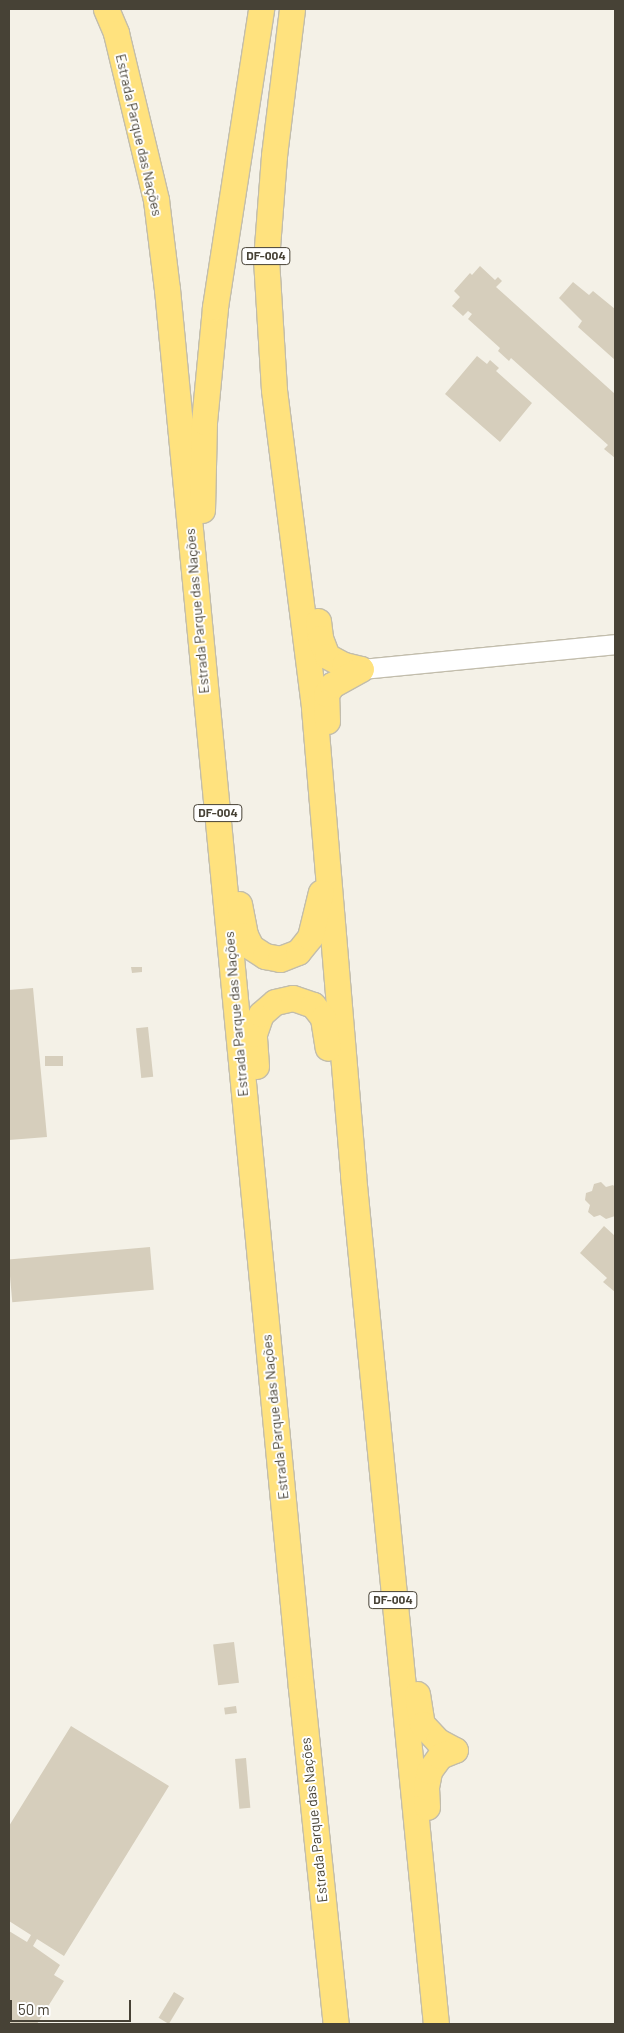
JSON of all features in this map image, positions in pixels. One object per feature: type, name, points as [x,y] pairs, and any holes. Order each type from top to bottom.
[{"type":"highway","name":"Estrada Parque das Nações","points":[[106,9],[118,43],[156,200],[168,299],[198,621],[215,773],[301,1688],[336,2024]]},
{"type":"highway","points":[[198,621],[204,438],[215,307],[261,9]]},
{"type":"highway","name":"DF-004","points":[[292,9],[274,156],[266,259],[274,390],[314,708],[353,1175],[436,2024]]},
{"type":"highway","points":[[285,473],[299,489],[307,515],[322,647],[327,656],[336,662],[361,669]]},
{"type":"highway","points":[[215,773],[225,788],[229,806],[240,914],[245,934],[251,947],[264,956],[280,958],[298,952],[310,937],[317,902],[338,856],[338,832],[326,694],[332,685],[361,669]]},
{"type":"highway","points":[[254,1202],[261,1151],[254,1034],[262,1014],[275,1002],[292,998],[313,1005],[323,1018],[336,1115],[353,1175]]},
{"type":"highway","points":[[392,1584],[406,1621],[422,1724],[438,1741],[455,1750],[440,1756],[430,1771],[426,1787],[431,1850],[426,1909]]},
{"type":"street","points":[[361,669],[615,644]]},
{"type":"building","points":[[480,266],[495,280],[498,277],[502,281],[496,287],[615,394],[615,458],[604,449],[608,445],[511,358],[509,361],[498,351],[500,348],[468,319],[472,314],[468,311],[463,316],[452,306],[460,297],[454,291],[470,273],[472,275]]},
{"type":"building","points":[[573,282],[589,295],[593,291],[615,309],[615,360],[578,327],[582,321],[559,298]]},
{"type":"building","points":[[477,356],[487,364],[490,360],[499,368],[496,371],[532,403],[500,442],[445,394]]},
{"type":"building","points":[[131,967],[142,967],[142,972],[132,973]]},
{"type":"building","points":[[33,988],[47,1137],[9,1140],[9,990]]},
{"type":"building","points":[[148,1027],[153,1077],[141,1078],[136,1028]]},
{"type":"building","points":[[45,1056],[63,1056],[63,1066],[45,1066]]},
{"type":"building","points":[[601,1182],[606,1187],[613,1185],[615,1187],[615,1216],[606,1219],[600,1215],[594,1217],[588,1212],[590,1205],[585,1200],[586,1193],[592,1191],[594,1184]]},
{"type":"building","points":[[604,1226],[615,1236],[615,1292],[603,1282],[607,1278],[580,1253]]},
{"type":"building","points":[[150,1247],[154,1290],[12,1302],[9,1259]]},
{"type":"building","points":[[234,1642],[239,1683],[218,1685],[213,1645]]},
{"type":"building","points":[[236,1706],[237,1713],[225,1715],[224,1708]]},
{"type":"building","points":[[71,1726],[169,1786],[64,1956],[37,1939],[33,1946],[60,1965],[54,1975],[64,1981],[37,2024],[9,2024],[9,1931],[27,1942],[31,1935],[9,1921],[9,1826]]},
{"type":"building","points":[[246,1758],[250,1808],[239,1809],[235,1759]]},
{"type":"building","points":[[174,1992],[184,1998],[169,2024],[159,2018]]}]
